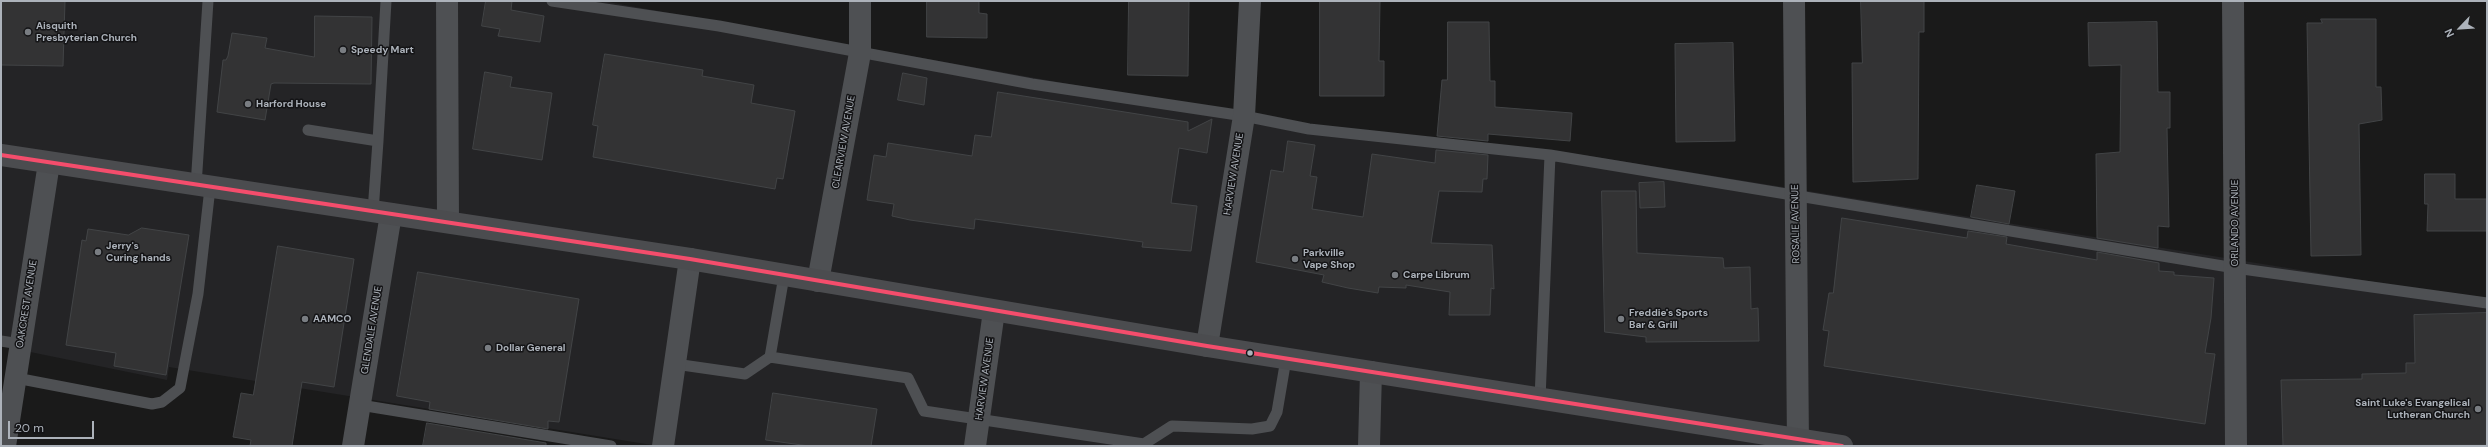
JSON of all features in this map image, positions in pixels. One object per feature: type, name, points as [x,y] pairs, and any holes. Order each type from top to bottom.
[{"type":"main road","points":[[1,155],[203,187],[448,222],[690,259],[994,312],[1540,399],[1798,442],[1842,446]]},
{"type":"street","points":[[447,1],[448,222]]},
{"type":"street","name":"CLEARVIEW AVENUE","points":[[818,281],[860,54],[860,1]]},
{"type":"street","name":"HARVIEW AVENUE","points":[[1207,346],[1244,116],[1250,1]]},
{"type":"street","name":"ROSALIE AVENUE","points":[[1794,1],[1798,442]]},
{"type":"street","name":"ORLANDO AVENUE","points":[[2233,1],[2236,446]]},
{"type":"street","name":"OAKCREST AVENUE","points":[[5,446],[16,378],[11,342],[49,163]]},
{"type":"street","name":"GLENDALE AVENUE","points":[[353,446],[360,405],[382,213]]},
{"type":"street","points":[[663,446],[690,259]]},
{"type":"street","name":"HARVIEW AVENUE","points":[[975,446],[994,312]]},
{"type":"street","points":[[1369,446],[1371,372]]},
{"type":"lane","points":[[16,378],[152,404],[162,402],[180,388],[198,294],[203,187],[208,1]]},
{"type":"lane","points":[[382,213],[378,141],[386,1]]},
{"type":"lane","points":[[552,1],[719,26],[860,54],[1032,84],[1244,116],[1317,130],[1550,155],[2235,268],[2487,303]]},
{"type":"lane","points":[[308,130],[378,141]]},
{"type":"lane","points":[[1540,399],[1550,155]]},
{"type":"lane","points":[[770,357],[784,276]]},
{"type":"lane","points":[[675,364],[745,374],[770,357],[908,378],[924,411],[1144,444],[1172,426],[1252,430],[1270,426],[1277,412],[1286,359]]},
{"type":"lane","points":[[360,405],[611,446]]},
{"type":"shaded area","points":[[1,1],[602,1],[1339,132],[1571,153],[2487,300],[2487,446],[658,446],[169,367],[167,380],[1,346]]},
{"type":"building","name":"Aisquith Presbyterian Church","points":[[1,1],[65,1],[63,66],[1,65]]},
{"type":"building","points":[[486,1],[512,1],[511,10],[544,16],[540,42],[498,36],[500,29],[482,26]]},
{"type":"building","points":[[927,1],[979,1],[979,13],[987,14],[987,38],[927,37]]},
{"type":"building","points":[[1129,1],[1189,1],[1188,76],[1128,75]]},
{"type":"building","points":[[1320,1],[1380,1],[1379,61],[1384,61],[1384,96],[1320,96]]},
{"type":"building","points":[[1861,1],[1924,1],[1924,32],[1919,32],[1918,179],[1853,182],[1852,63],[1862,63]]},
{"type":"building","points":[[315,16],[372,17],[371,84],[274,83],[271,84],[265,120],[217,112],[223,60],[226,60],[228,56],[232,33],[267,38],[265,48],[314,57]]},
{"type":"building","points":[[2321,19],[2376,19],[2376,87],[2381,87],[2382,120],[2359,124],[2361,255],[2311,256],[2307,23],[2322,23]]},
{"type":"building","points":[[1448,22],[1489,22],[1490,81],[1495,81],[1495,107],[1572,113],[1570,141],[1488,134],[1488,141],[1437,136],[1442,80],[1447,80]]},
{"type":"building","points":[[2157,22],[2158,92],[2170,92],[2170,128],[2167,128],[2169,227],[2158,226],[2158,248],[2097,238],[2096,154],[2120,152],[2121,65],[2089,66],[2088,23]]},
{"type":"building","points":[[1733,43],[1735,141],[1676,142],[1675,44]]},
{"type":"building","points":[[605,54],[703,70],[702,76],[754,85],[751,103],[795,111],[783,179],[777,178],[775,189],[593,157],[598,126],[593,125]]},
{"type":"building","points":[[485,72],[512,77],[510,87],[552,93],[542,160],[473,149]]},
{"type":"building","points":[[903,73],[927,78],[924,105],[898,100]]},
{"type":"building","points":[[998,92],[1188,122],[1188,131],[1212,119],[1207,153],[1179,148],[1171,203],[1197,206],[1191,251],[1142,247],[1143,242],[975,219],[974,229],[910,220],[892,216],[894,204],[867,200],[874,155],[886,157],[888,143],[972,156],[975,135],[991,137]]},
{"type":"building","points":[[1288,141],[1315,145],[1310,176],[1317,177],[1312,209],[1363,217],[1372,154],[1435,163],[1436,150],[1488,155],[1487,179],[1483,179],[1482,192],[1439,191],[1431,243],[1492,245],[1494,289],[1491,288],[1490,315],[1449,315],[1450,292],[1406,285],[1406,288],[1379,287],[1378,293],[1322,282],[1324,275],[1256,262],[1271,170],[1283,172]]},
{"type":"building","points":[[2425,174],[2455,174],[2455,199],[2487,199],[2487,231],[2427,231],[2428,204],[2425,204]]},
{"type":"building","points":[[1664,182],[1665,207],[1640,208],[1639,183]]},
{"type":"building","points":[[1977,185],[2015,191],[2009,224],[1971,217]]},
{"type":"building","points":[[1602,191],[1636,191],[1637,253],[1723,258],[1724,268],[1750,267],[1751,309],[1758,308],[1759,341],[1646,342],[1646,337],[1605,332]]},
{"type":"building","points":[[1842,218],[1967,238],[1968,231],[2007,237],[2006,244],[2097,260],[2097,252],[2159,263],[2159,271],[2174,272],[2174,275],[2214,278],[2211,318],[2205,353],[2215,354],[2205,424],[1824,366],[1829,331],[1823,330],[1829,293],[1833,293]]},
{"type":"building","points":[[142,228],[189,235],[166,375],[114,366],[116,353],[66,345],[82,240],[86,241],[88,229],[128,235]]},
{"type":"building","name":"AAMCO","points":[[278,246],[354,259],[334,387],[302,382],[292,446],[250,446],[251,440],[233,437],[241,393],[253,395]]},
{"type":"building","name":"Dollar General","points":[[418,272],[579,299],[559,422],[548,421],[548,429],[429,409],[430,402],[397,396]]},
{"type":"building","points":[[2487,313],[2487,445],[2283,446],[2281,380],[2362,379],[2362,374],[2406,373],[2406,363],[2415,363],[2414,315]]},
{"type":"building","points":[[773,393],[877,409],[871,446],[809,446],[766,440]]},
{"type":"building","points":[[427,423],[546,443],[546,446],[423,446]]},
{"type":"transit line","points":[[1,155],[690,259],[1207,346],[1842,446]]},
{"type":"place","name":"Aisquith Presbyterian Church","points":[[28,32]]},
{"type":"place","name":"Speedy Mart","points":[[343,50]]},
{"type":"place","name":"Harford House","points":[[248,104]]},
{"type":"place","name":"Jerry's Curing hands","points":[[98,252]]},
{"type":"place","name":"Parkville Vape Shop","points":[[1295,259]]},
{"type":"place","name":"Carpe Librum","points":[[1395,275]]},
{"type":"place","name":"AAMCO","points":[[305,319]]},
{"type":"place","name":"Freddie's Sports Bar & Grill","points":[[1621,319]]},
{"type":"place","name":"Dollar General","points":[[488,348]]},
{"type":"place","name":"Saint Luke's Evangelical Lutheran Church","points":[[2478,409]]}]
